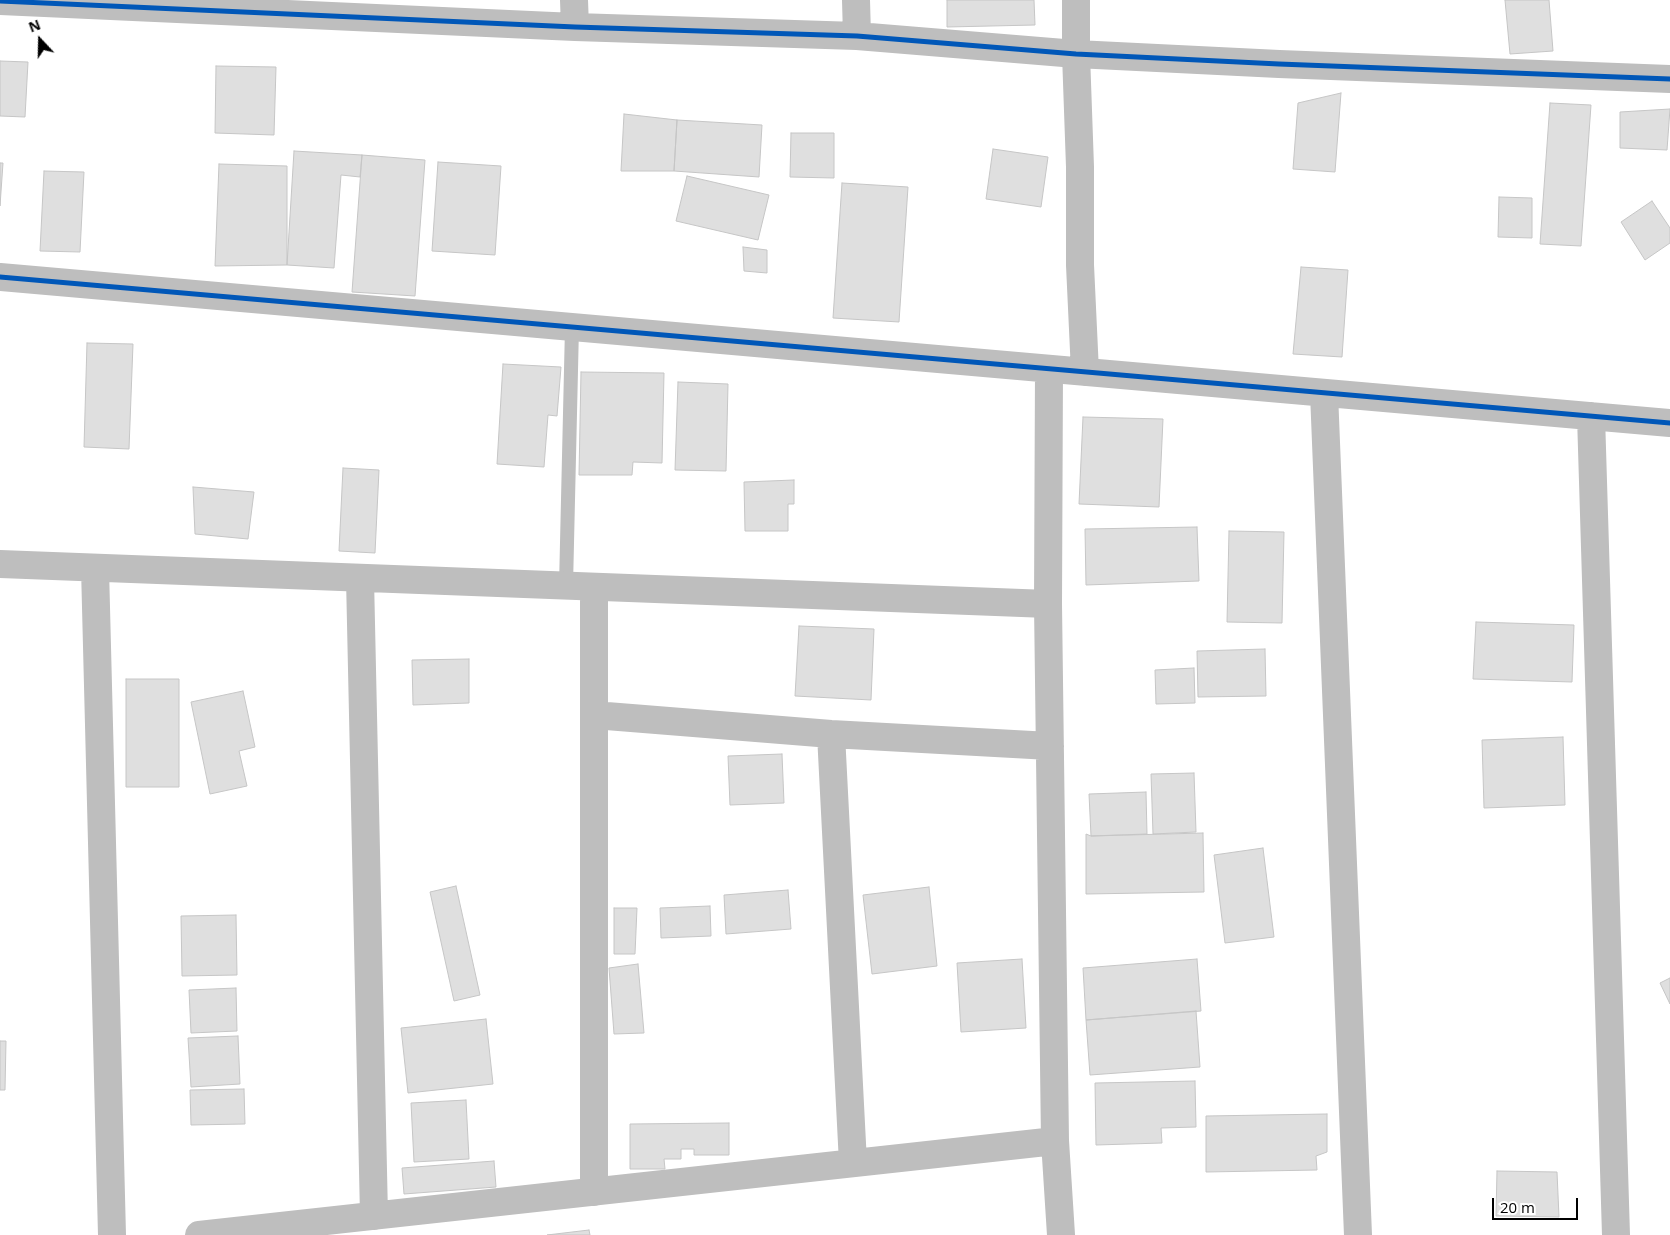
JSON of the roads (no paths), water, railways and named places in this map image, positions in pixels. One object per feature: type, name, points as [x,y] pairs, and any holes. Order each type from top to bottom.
[{"type":"street","points":[[574,0],[575,27]]},
{"type":"street","points":[[856,0],[857,36]]},
{"type":"street","points":[[1076,0],[1080,265],[1085,372]]},
{"type":"street","points":[[0,1],[575,27],[857,36],[1076,54],[1670,79]]},
{"type":"street","points":[[0,277],[1670,423]]},
{"type":"street","points":[[1049,369],[1048,604],[1055,1141],[1061,1235]]},
{"type":"street","points":[[1324,393],[1358,1235]]},
{"type":"street","points":[[1591,416],[1616,1235]]},
{"type":"street","points":[[0,564],[1048,604]]},
{"type":"street","points":[[95,568],[112,1235]]},
{"type":"street","points":[[360,578],[374,1216]]},
{"type":"street","points":[[594,587],[594,1192]]},
{"type":"street","points":[[594,715],[831,734],[1050,746]]},
{"type":"street","points":[[831,734],[853,1163]]},
{"type":"street","points":[[199,1235],[1055,1141]]},
{"type":"lane","points":[[566,586],[572,327]]}]
